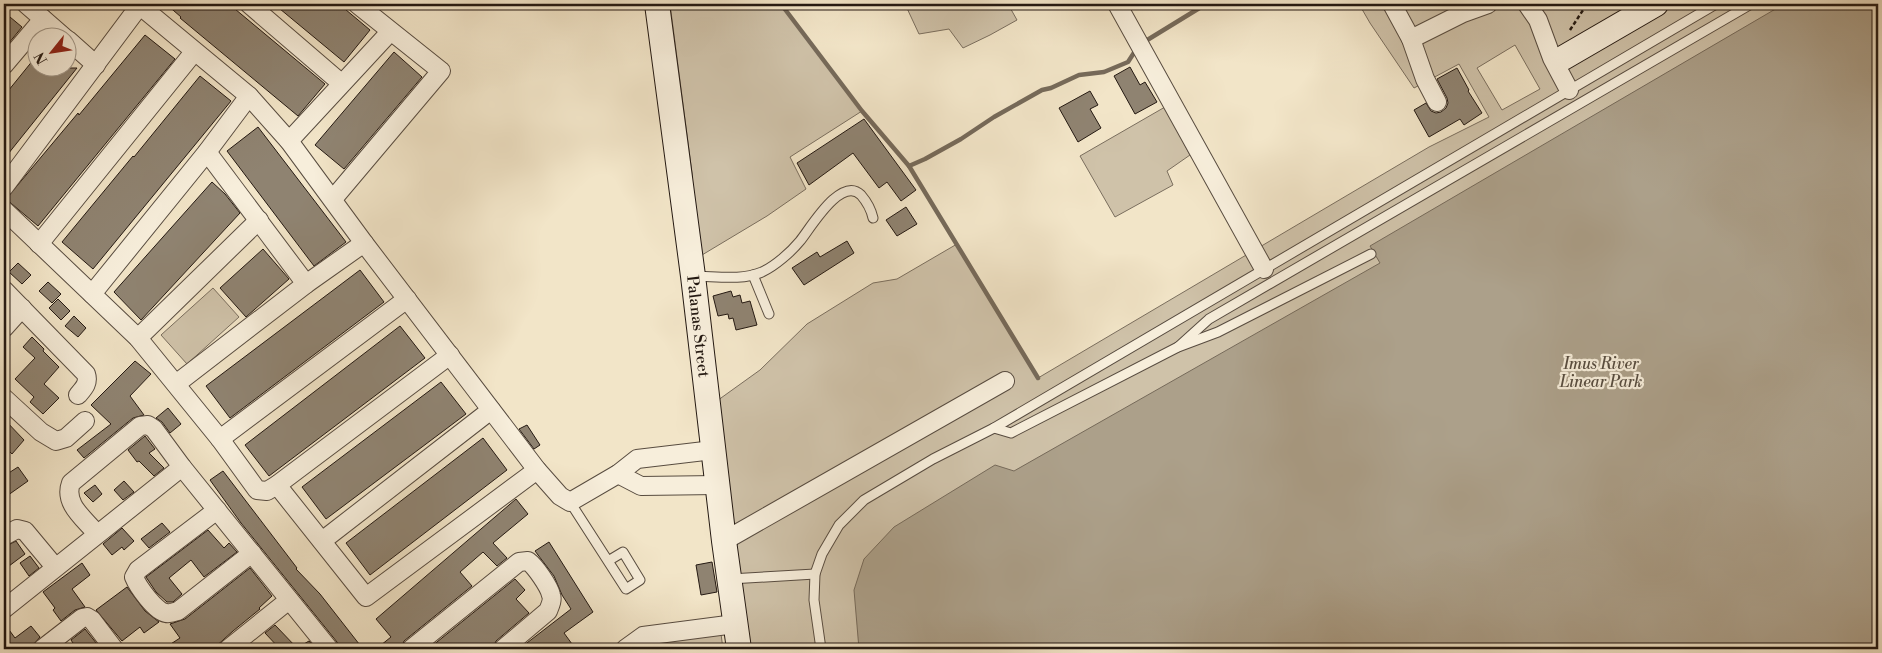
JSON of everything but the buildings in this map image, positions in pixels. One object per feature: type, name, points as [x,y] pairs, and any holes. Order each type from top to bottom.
[{"type":"main road","name":"Palanas Street","points":[[657,4],[739,649]]},
{"type":"main road","points":[[1564,58],[1656,4]]},
{"type":"street","points":[[26,4],[53,28]]},
{"type":"street","points":[[249,4],[341,83]]},
{"type":"street","points":[[333,199],[441,71],[357,4]]},
{"type":"street","points":[[1117,4],[1264,269]]},
{"type":"street","points":[[1392,4],[1412,39],[1425,79],[1437,102]]},
{"type":"street","points":[[1412,39],[1463,13],[1488,4]]},
{"type":"street","points":[[1527,4],[1538,20],[1552,58],[1569,90]]},
{"type":"street","points":[[4,187],[139,5],[249,96],[289,141],[536,470],[560,496],[570,502],[618,474],[637,459],[713,450]]},
{"type":"street","points":[[4,65],[43,19]]},
{"type":"street","points":[[289,141],[390,32]]},
{"type":"street","points":[[78,49],[96,64]]},
{"type":"street","points":[[40,244],[194,52]]},
{"type":"street","points":[[92,294],[249,96]]},
{"type":"street","points":[[206,152],[306,284]]},
{"type":"street","points":[[4,210],[138,338],[220,439],[257,490],[267,491],[277,485],[450,356]]},
{"type":"street","points":[[138,338],[259,220]]},
{"type":"street","points":[[176,384],[306,284],[364,243]]},
{"type":"street","points":[[4,290],[86,374],[88,380],[78,395]]},
{"type":"street","points":[[220,439],[407,300]]},
{"type":"street","points":[[4,328],[22,308]]},
{"type":"street","points":[[724,541],[1005,381]]},
{"type":"street","points":[[4,398],[41,432],[56,441],[66,438],[85,421]]},
{"type":"street","points":[[322,541],[491,410]]},
{"type":"street","points":[[97,534],[70,502],[67,492],[71,483],[140,426],[148,425],[154,429],[216,510],[329,649]]},
{"type":"street","points":[[4,609],[182,466]]},
{"type":"street","points":[[277,485],[366,597],[536,470]]},
{"type":"street","points":[[618,474],[641,486],[717,485]]},
{"type":"street","points":[[216,510],[138,570],[134,578],[137,585],[160,611],[168,614],[178,611],[252,553]]},
{"type":"street","points":[[4,536],[17,528],[25,531],[55,567]]},
{"type":"street","points":[[411,649],[519,562],[528,561],[534,565],[551,595],[551,604],[548,611],[503,649]]},
{"type":"street","points":[[236,647],[289,600]]},
{"type":"street","points":[[42,649],[82,618],[87,617],[92,620],[114,649]]},
{"type":"street","points":[[625,649],[643,636],[736,624]]},
{"type":"lane","points":[[821,649],[814,600],[815,574],[822,554],[839,525],[864,500],[933,458],[994,428],[1716,4]]},
{"type":"lane","points":[[1178,347],[1209,319],[1751,4]]},
{"type":"lane","points":[[693,276],[732,277],[763,272],[800,242],[818,216],[839,195],[850,191],[859,193],[871,210],[873,218]]},
{"type":"lane","points":[[994,428],[1010,432],[1178,347],[1218,332],[1370,254]]},
{"type":"lane","points":[[753,275],[769,314]]},
{"type":"lane","points":[[570,502],[608,561]]},
{"type":"lane","points":[[729,579],[815,574]]},
{"type":"green space","points":[[670,4],[781,4],[862,111],[790,157],[806,189],[767,216],[697,258],[692,173]]},
{"type":"green space","points":[[905,4],[1008,4],[1017,20],[963,48],[949,29],[919,34]]},
{"type":"green space","name":"Imus River Linear Park","points":[[1359,4],[1878,4],[1878,649],[747,649],[714,403],[760,370],[807,324],[873,283],[897,279],[957,244],[1038,378],[1429,147],[1489,117],[1459,64],[1414,88]],"holes":[[[1515,45],[1540,89],[1502,110],[1477,68]]]},
{"type":"green space","points":[[1165,107],[1190,155],[1167,171],[1173,185],[1115,217],[1080,156]]},
{"type":"green space","points":[[213,288],[239,317],[187,364],[161,335]]},
{"type":"green space","points":[[721,634],[723,649],[639,649],[653,643]]},
{"type":"shaded area","name":"Imus River Linear Park","points":[[1784,4],[1878,4],[1878,649],[859,649],[854,590],[864,559],[894,527],[995,465],[1014,471],[1380,263],[1370,246]]},
{"type":"waterway","points":[[781,4],[862,111],[909,166],[1038,378]]},
{"type":"waterway","points":[[1144,42],[1206,4]]},
{"type":"waterway","points":[[1220,4],[1222,7],[1231,4]]},
{"type":"waterway","points":[[909,166],[961,139],[994,117],[1042,90],[1051,88],[1079,75],[1104,72],[1128,62],[1137,48]]}]
